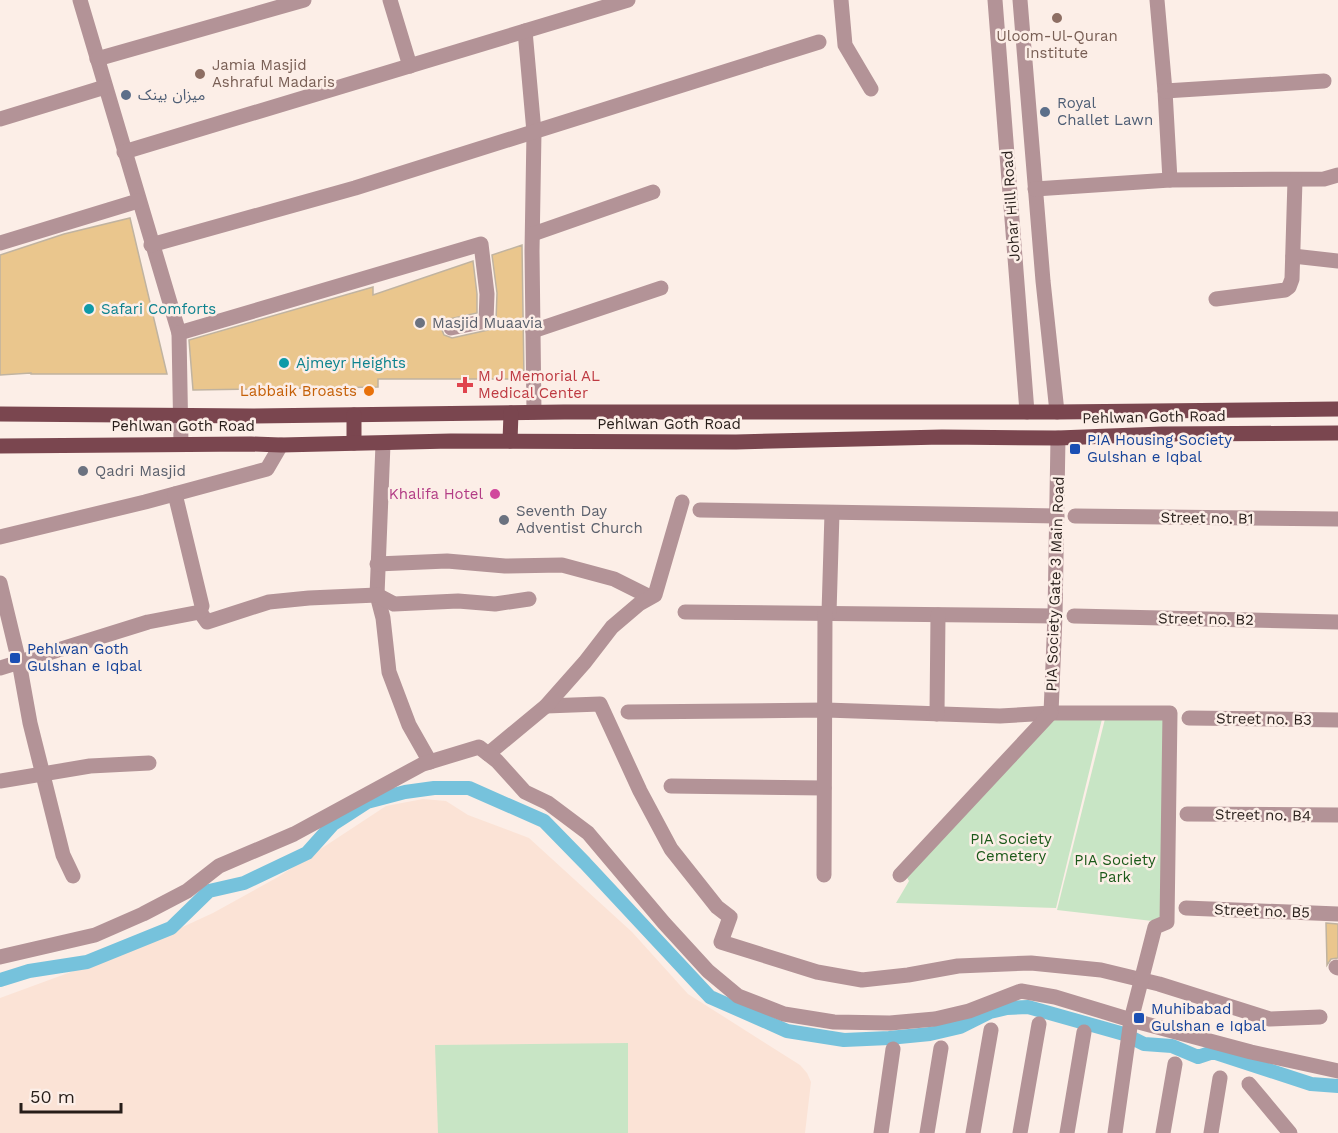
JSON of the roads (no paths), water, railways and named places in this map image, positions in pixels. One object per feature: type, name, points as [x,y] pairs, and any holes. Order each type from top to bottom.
[{"type":"main road","name":"Pehlwan Goth Road","points":[[0,414],[354,415],[534,412],[1057,412],[1338,409]]},
{"type":"main road","points":[[942,437],[943,411]]},
{"type":"main road","points":[[1144,411],[1144,435]]},
{"type":"main road","points":[[510,441],[511,413]]},
{"type":"main road","points":[[354,415],[354,443]]},
{"type":"main road","name":"Pehlwan Goth Road","points":[[0,446],[510,441],[736,442],[942,437],[1058,438],[1338,433]]},
{"type":"street","points":[[80,0],[178,333],[181,444]]},
{"type":"street","points":[[97,59],[304,0]]},
{"type":"street","points":[[390,0],[410,66]]},
{"type":"street","points":[[124,152],[628,0]]},
{"type":"street","points":[[841,0],[845,45],[871,89]]},
{"type":"street","name":"Johar Hill Road","points":[[995,0],[1027,412]]},
{"type":"street","points":[[1020,0],[1035,189],[1057,412]]},
{"type":"street","points":[[1156,0],[1165,91],[1170,180]]},
{"type":"street","points":[[525,31],[534,132],[534,412]]},
{"type":"street","points":[[151,245],[355,188],[819,42]]},
{"type":"street","points":[[1165,91],[1324,81]]},
{"type":"street","points":[[0,119],[105,87]]},
{"type":"street","points":[[1035,189],[1170,180],[1324,179],[1338,175]]},
{"type":"street","points":[[1216,299],[1285,290],[1289,287],[1292,279],[1295,180]]},
{"type":"street","points":[[533,234],[653,192]]},
{"type":"street","points":[[0,243],[138,201]]},
{"type":"street","points":[[178,333],[481,244],[487,294],[486,321],[451,328]]},
{"type":"street","points":[[1293,256],[1338,261]]},
{"type":"street","points":[[533,331],[661,288]]},
{"type":"street","name":"PIA Society Gate 3 Main Road","points":[[1058,438],[1051,713],[1170,713],[1167,922],[1155,927],[1142,980]]},
{"type":"street","points":[[383,444],[377,595],[383,618],[389,672],[409,724],[430,762]]},
{"type":"street","points":[[0,537],[267,469],[281,445]]},
{"type":"street","points":[[175,494],[202,606],[200,612]]},
{"type":"street","points":[[488,754],[546,706],[612,627],[639,604],[655,595],[682,502]]},
{"type":"street","points":[[700,510],[1057,516]]},
{"type":"street","points":[[824,875],[827,613],[832,513]]},
{"type":"street","name":"Street no. B1","points":[[1076,516],[1338,519]]},
{"type":"street","points":[[377,564],[447,561],[505,566],[562,565],[614,579],[650,597]]},
{"type":"street","points":[[0,583],[19,662],[30,723],[63,855],[73,876]]},
{"type":"street","points":[[200,612],[207,622],[269,602],[377,595],[394,603],[458,601],[495,604],[529,599]]},
{"type":"street","points":[[0,668],[148,622],[200,612]]},
{"type":"street","points":[[685,612],[1055,616]]},
{"type":"street","points":[[937,714],[938,615]]},
{"type":"street","name":"Street no. B2","points":[[1074,616],[1338,622]]},
{"type":"street","points":[[546,706],[600,704],[640,792],[671,849],[717,907],[730,917],[721,942],[817,972],[862,980],[958,966],[1031,963],[1101,970],[1142,980],[1270,1019],[1320,1017]]},
{"type":"street","points":[[628,712],[826,710],[1000,716],[1051,713]]},
{"type":"street","points":[[900,875],[1051,713]]},
{"type":"street","name":"Street no. B3","points":[[1189,718],[1338,720]]},
{"type":"street","points":[[0,957],[95,935],[144,914],[187,891],[219,866],[294,834],[356,799],[430,762],[479,747],[497,761],[525,792],[548,803],[588,833],[708,971],[738,996],[784,1014],[834,1022],[890,1023],[935,1018],[969,1011],[1021,991],[1055,997],[1130,1026],[1338,1071]]},
{"type":"street","points":[[0,781],[90,766],[148,763]]},
{"type":"street","points":[[671,786],[824,788]]},
{"type":"street","name":"Street no. B4","points":[[1187,814],[1338,815]]},
{"type":"street","name":"Street no. B5","points":[[1186,908],[1338,914]]},
{"type":"street","points":[[1114,1133],[1130,1026],[1142,980]]},
{"type":"street","points":[[1020,1133],[1039,1024]]},
{"type":"street","points":[[973,1133],[991,1030]]},
{"type":"street","points":[[1068,1133],[1084,1032]]},
{"type":"street","points":[[927,1133],[941,1048]]},
{"type":"street","points":[[881,1133],[893,1049]]},
{"type":"street","points":[[1163,1133],[1174,1064]]},
{"type":"street","points":[[1211,1133],[1220,1078]]},
{"type":"street","points":[[1249,1084],[1290,1133]]},
{"type":"waterway","points":[[0,980],[29,971],[87,962],[171,928],[209,891],[244,883],[307,853],[333,824],[367,802],[405,792],[434,788],[469,788],[544,821],[710,997],[787,1031],[844,1040],[930,1034],[960,1027],[990,1012],[1028,1007],[1124,1034],[1144,1044],[1172,1046],[1198,1057],[1213,1052],[1311,1084],[1338,1086]]},
{"type":"place","name":"Uloom-Ul-Quran Institute","points":[[1057,18]]},
{"type":"place","name":"Jamia Masjid Ashraful Madaris","points":[[200,74]]},
{"type":"place","name":"میزان بینک","points":[[126,95]]},
{"type":"place","name":"Royal Challet Lawn","points":[[1045,112]]},
{"type":"place","name":"Safari Comforts","points":[[89,309]]},
{"type":"place","name":"Masjid Muaavia","points":[[420,323]]},
{"type":"place","name":"Ajmeyr Heights","points":[[284,363]]},
{"type":"place","name":"M J Memorial AL Medical Center","points":[[465,385]]},
{"type":"place","name":"Labbaik Broasts","points":[[369,391]]},
{"type":"place","name":"PIA Housing Society Gulshan e Iqbal","points":[[1075,449]]},
{"type":"place","name":"Qadri Masjid","points":[[83,471]]},
{"type":"place","name":"Khalifa Hotel","points":[[495,494]]},
{"type":"place","name":"Seventh Day Adventist Church","points":[[504,520]]},
{"type":"place","name":"Pehlwan Goth Gulshan e Iqbal","points":[[15,658]]},
{"type":"place","name":"Muhibabad Gulshan e Iqbal","points":[[1139,1018]]},
{"type":"park label","name":"PIA Society Cemetery","points":[[1011,848]]},
{"type":"park label","name":"PIA Society Park","points":[[1115,868]]}]
